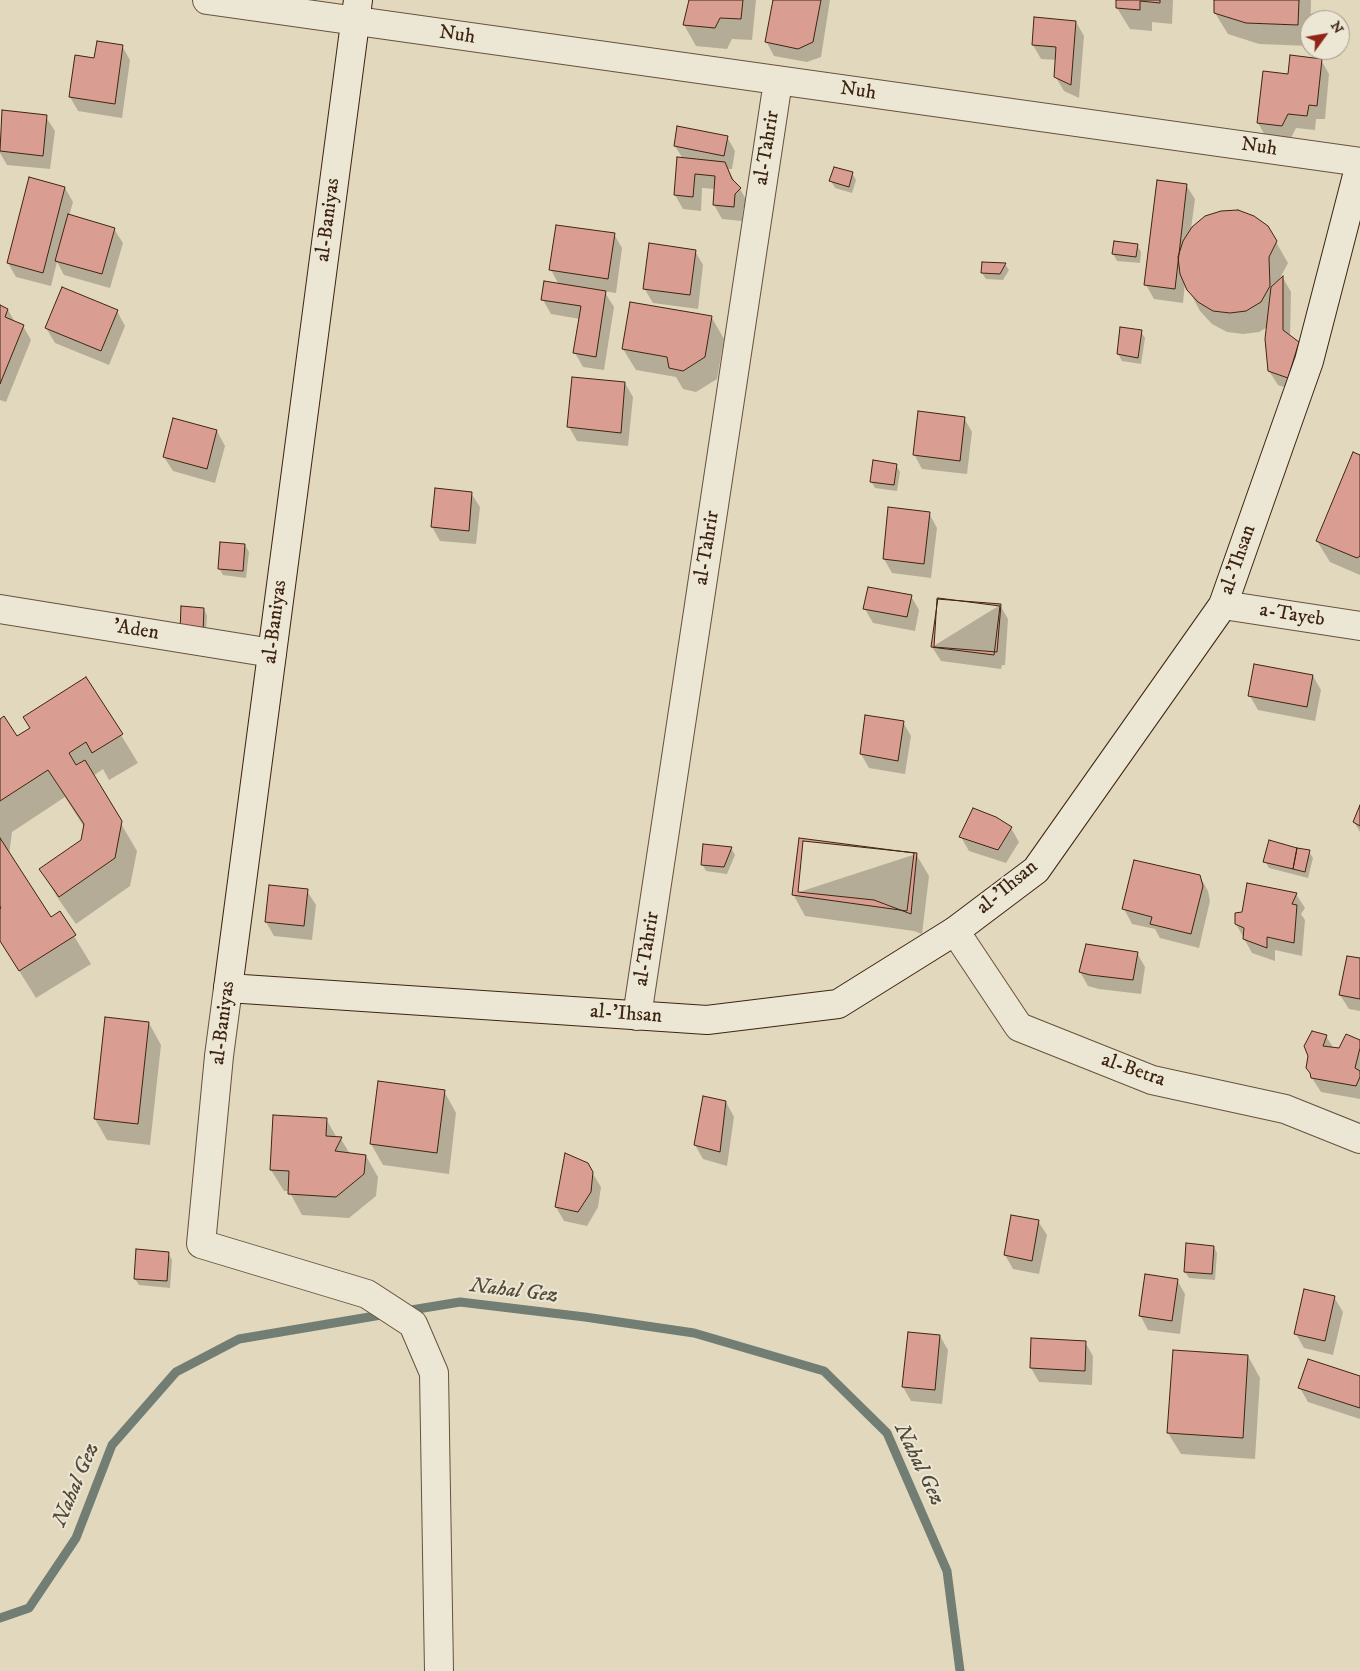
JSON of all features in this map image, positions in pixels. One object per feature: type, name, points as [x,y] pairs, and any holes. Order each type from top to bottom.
[{"type":"street","name":"Nuh","points":[[207,0],[357,11],[778,81],[1360,163]]},
{"type":"street","name":"al-Baniyas","points":[[357,11],[219,1056],[201,1244],[366,1294],[413,1324],[434,1373],[439,1671]]},
{"type":"street","name":"al-Tahrir","points":[[638,1016],[778,81]]},
{"type":"street","name":"al-'Ihsan","points":[[228,988],[707,1020],[838,1004],[955,931],[1036,870],[1223,605],[1309,362],[1360,163]]},
{"type":"street","name":"a-Tayeb","points":[[1223,605],[1360,626]]},
{"type":"street","name":"'Aden","points":[[0,609],[272,653]]},
{"type":"street","name":"al-Betra","points":[[955,931],[1019,1027],[1152,1080],[1284,1109],[1360,1140]]},
{"type":"building","points":[[689,0],[743,0],[741,19],[720,18],[715,28],[683,25]]},
{"type":"building","points":[[773,0],[821,0],[813,42],[798,49],[765,42]]},
{"type":"building","points":[[1116,0],[1160,0],[1160,3],[1140,1],[1140,10],[1116,8]]},
{"type":"building","points":[[1214,0],[1299,0],[1298,25],[1246,23],[1214,13]]},
{"type":"building","points":[[1034,17],[1076,21],[1071,85],[1054,77],[1056,47],[1032,45]]},
{"type":"building","points":[[97,41],[123,45],[115,104],[69,97],[75,55],[94,58]]},
{"type":"building","points":[[1290,55],[1300,56],[1300,60],[1322,60],[1317,106],[1309,105],[1307,116],[1288,114],[1282,126],[1257,123],[1263,71],[1288,74]]},
{"type":"building","points":[[2,110],[47,115],[43,156],[0,151]]},
{"type":"building","points":[[677,126],[728,136],[724,156],[674,146]]},
{"type":"building","points":[[677,157],[725,162],[732,179],[741,188],[735,194],[734,207],[713,205],[715,176],[695,174],[693,197],[674,195]]},
{"type":"building","points":[[834,167],[853,172],[849,187],[829,181]]},
{"type":"building","points":[[29,177],[65,187],[43,273],[7,263]]},
{"type":"building","points":[[1157,180],[1187,184],[1175,289],[1144,285]]},
{"type":"building","points":[[1238,210],[1254,216],[1268,226],[1277,241],[1269,257],[1270,286],[1261,302],[1246,311],[1230,313],[1213,311],[1198,302],[1187,290],[1180,274],[1178,257],[1183,241],[1192,227],[1205,216],[1221,211]]},
{"type":"building","points":[[68,214],[115,228],[102,274],[55,261]]},
{"type":"building","points":[[556,225],[615,233],[608,279],[549,270]]},
{"type":"building","points":[[1114,241],[1138,244],[1136,257],[1112,254]]},
{"type":"building","points":[[649,243],[696,250],[690,295],[643,289]]},
{"type":"building","points":[[982,262],[1006,263],[1000,274],[981,273]]},
{"type":"building","points":[[1283,276],[1283,330],[1299,342],[1288,378],[1268,371],[1265,339],[1271,287]]},
{"type":"building","points":[[544,281],[606,291],[596,357],[573,353],[581,306],[541,300]]},
{"type":"building","points":[[62,287],[118,310],[101,351],[45,328]]},
{"type":"building","points":[[630,302],[712,316],[705,357],[683,371],[669,368],[667,357],[622,349]]},
{"type":"building","points":[[0,305],[8,309],[5,317],[24,325],[0,384]]},
{"type":"building","points":[[1120,327],[1142,330],[1138,358],[1117,354]]},
{"type":"building","points":[[572,377],[625,382],[621,433],[567,427]]},
{"type":"building","points":[[918,411],[965,417],[960,461],[913,455]]},
{"type":"building","points":[[173,418],[217,430],[207,469],[163,457]]},
{"type":"building","points":[[1353,452],[1360,455],[1360,556],[1357,558],[1316,541]]},
{"type":"building","points":[[873,460],[897,464],[894,485],[870,482]]},
{"type":"building","points":[[435,488],[472,492],[469,531],[431,527]]},
{"type":"building","points":[[888,507],[930,512],[924,564],[883,559]]},
{"type":"building","points":[[220,542],[245,544],[243,571],[218,569]]},
{"type":"building","points":[[868,587],[912,595],[907,617],[863,609]]},
{"type":"building","points":[[938,598],[1000,606],[994,655],[931,647]]},
{"type":"building","points":[[937,599],[1001,604],[997,652],[934,647]]},
{"type":"building","points":[[181,606],[204,608],[203,633],[180,631]]},
{"type":"building","points":[[1254,664],[1313,675],[1307,707],[1248,696]]},
{"type":"building","points":[[86,677],[123,734],[92,753],[86,742],[69,753],[76,765],[85,760],[122,821],[115,858],[59,897],[39,869],[81,840],[84,824],[48,770],[0,801],[0,719],[4,716],[17,736],[30,728],[23,717]]},
{"type":"building","points":[[865,715],[904,721],[898,761],[860,754]]},
{"type":"building","points":[[1360,805],[1360,826],[1353,822]]},
{"type":"building","points":[[973,808],[996,817],[1012,827],[998,850],[959,837]]},
{"type":"building","points":[[0,838],[51,917],[60,911],[76,935],[19,971],[0,941]]},
{"type":"building","points":[[799,838],[914,853],[907,911],[792,895]]},
{"type":"building","points":[[1269,840],[1297,848],[1293,869],[1263,862]]},
{"type":"building","points":[[803,841],[917,853],[911,914],[874,900],[798,892]]},
{"type":"building","points":[[703,844],[732,847],[724,867],[701,865]]},
{"type":"building","points":[[1297,848],[1310,850],[1305,872],[1293,869]]},
{"type":"building","points":[[1134,860],[1200,875],[1203,886],[1191,934],[1150,924],[1152,917],[1122,909]]},
{"type":"building","points":[[1247,883],[1297,893],[1292,904],[1297,905],[1294,943],[1267,937],[1267,948],[1243,939],[1244,928],[1235,924],[1235,913],[1242,912]]},
{"type":"building","points":[[269,885],[308,889],[304,926],[265,922]]},
{"type":"building","points":[[1086,944],[1138,952],[1133,980],[1079,972]]},
{"type":"building","points":[[1347,956],[1360,958],[1360,999],[1339,995]]},
{"type":"building","points":[[105,1017],[149,1022],[138,1124],[94,1119]]},
{"type":"building","points":[[1312,1031],[1327,1035],[1323,1046],[1339,1048],[1346,1034],[1360,1040],[1355,1068],[1360,1071],[1360,1077],[1356,1086],[1311,1078],[1306,1068],[1308,1056],[1304,1046]]},
{"type":"building","points":[[378,1081],[445,1090],[437,1153],[370,1144]]},
{"type":"building","points":[[703,1096],[726,1101],[720,1152],[694,1145]]},
{"type":"building","points":[[273,1115],[327,1118],[326,1136],[342,1137],[335,1151],[366,1155],[364,1174],[336,1197],[288,1194],[289,1171],[270,1170]]},
{"type":"building","points":[[565,1153],[588,1163],[593,1172],[591,1192],[578,1212],[555,1207]]},
{"type":"building","points":[[1011,1215],[1039,1220],[1032,1261],[1004,1255]]},
{"type":"building","points":[[1186,1243],[1214,1246],[1212,1274],[1184,1272]]},
{"type":"building","points":[[136,1249],[169,1252],[167,1281],[134,1279]]},
{"type":"building","points":[[1145,1274],[1178,1279],[1172,1321],[1139,1316]]},
{"type":"building","points":[[1304,1289],[1335,1296],[1325,1341],[1294,1334]]},
{"type":"building","points":[[908,1332],[940,1335],[935,1390],[902,1387]]},
{"type":"building","points":[[1031,1338],[1086,1341],[1085,1371],[1030,1368]]},
{"type":"building","points":[[1173,1350],[1248,1355],[1243,1438],[1167,1433]]},
{"type":"building","points":[[1308,1359],[1360,1376],[1360,1408],[1298,1388]]},
{"type":"waterway","name":"Nahal Gez","points":[[405,1311],[460,1302],[585,1317],[694,1333],[824,1371],[887,1433],[947,1571],[960,1671]]},
{"type":"waterway","name":"Nahal Gez","points":[[0,1618],[29,1608],[76,1538],[112,1445],[176,1372],[239,1339],[387,1314]]}]
